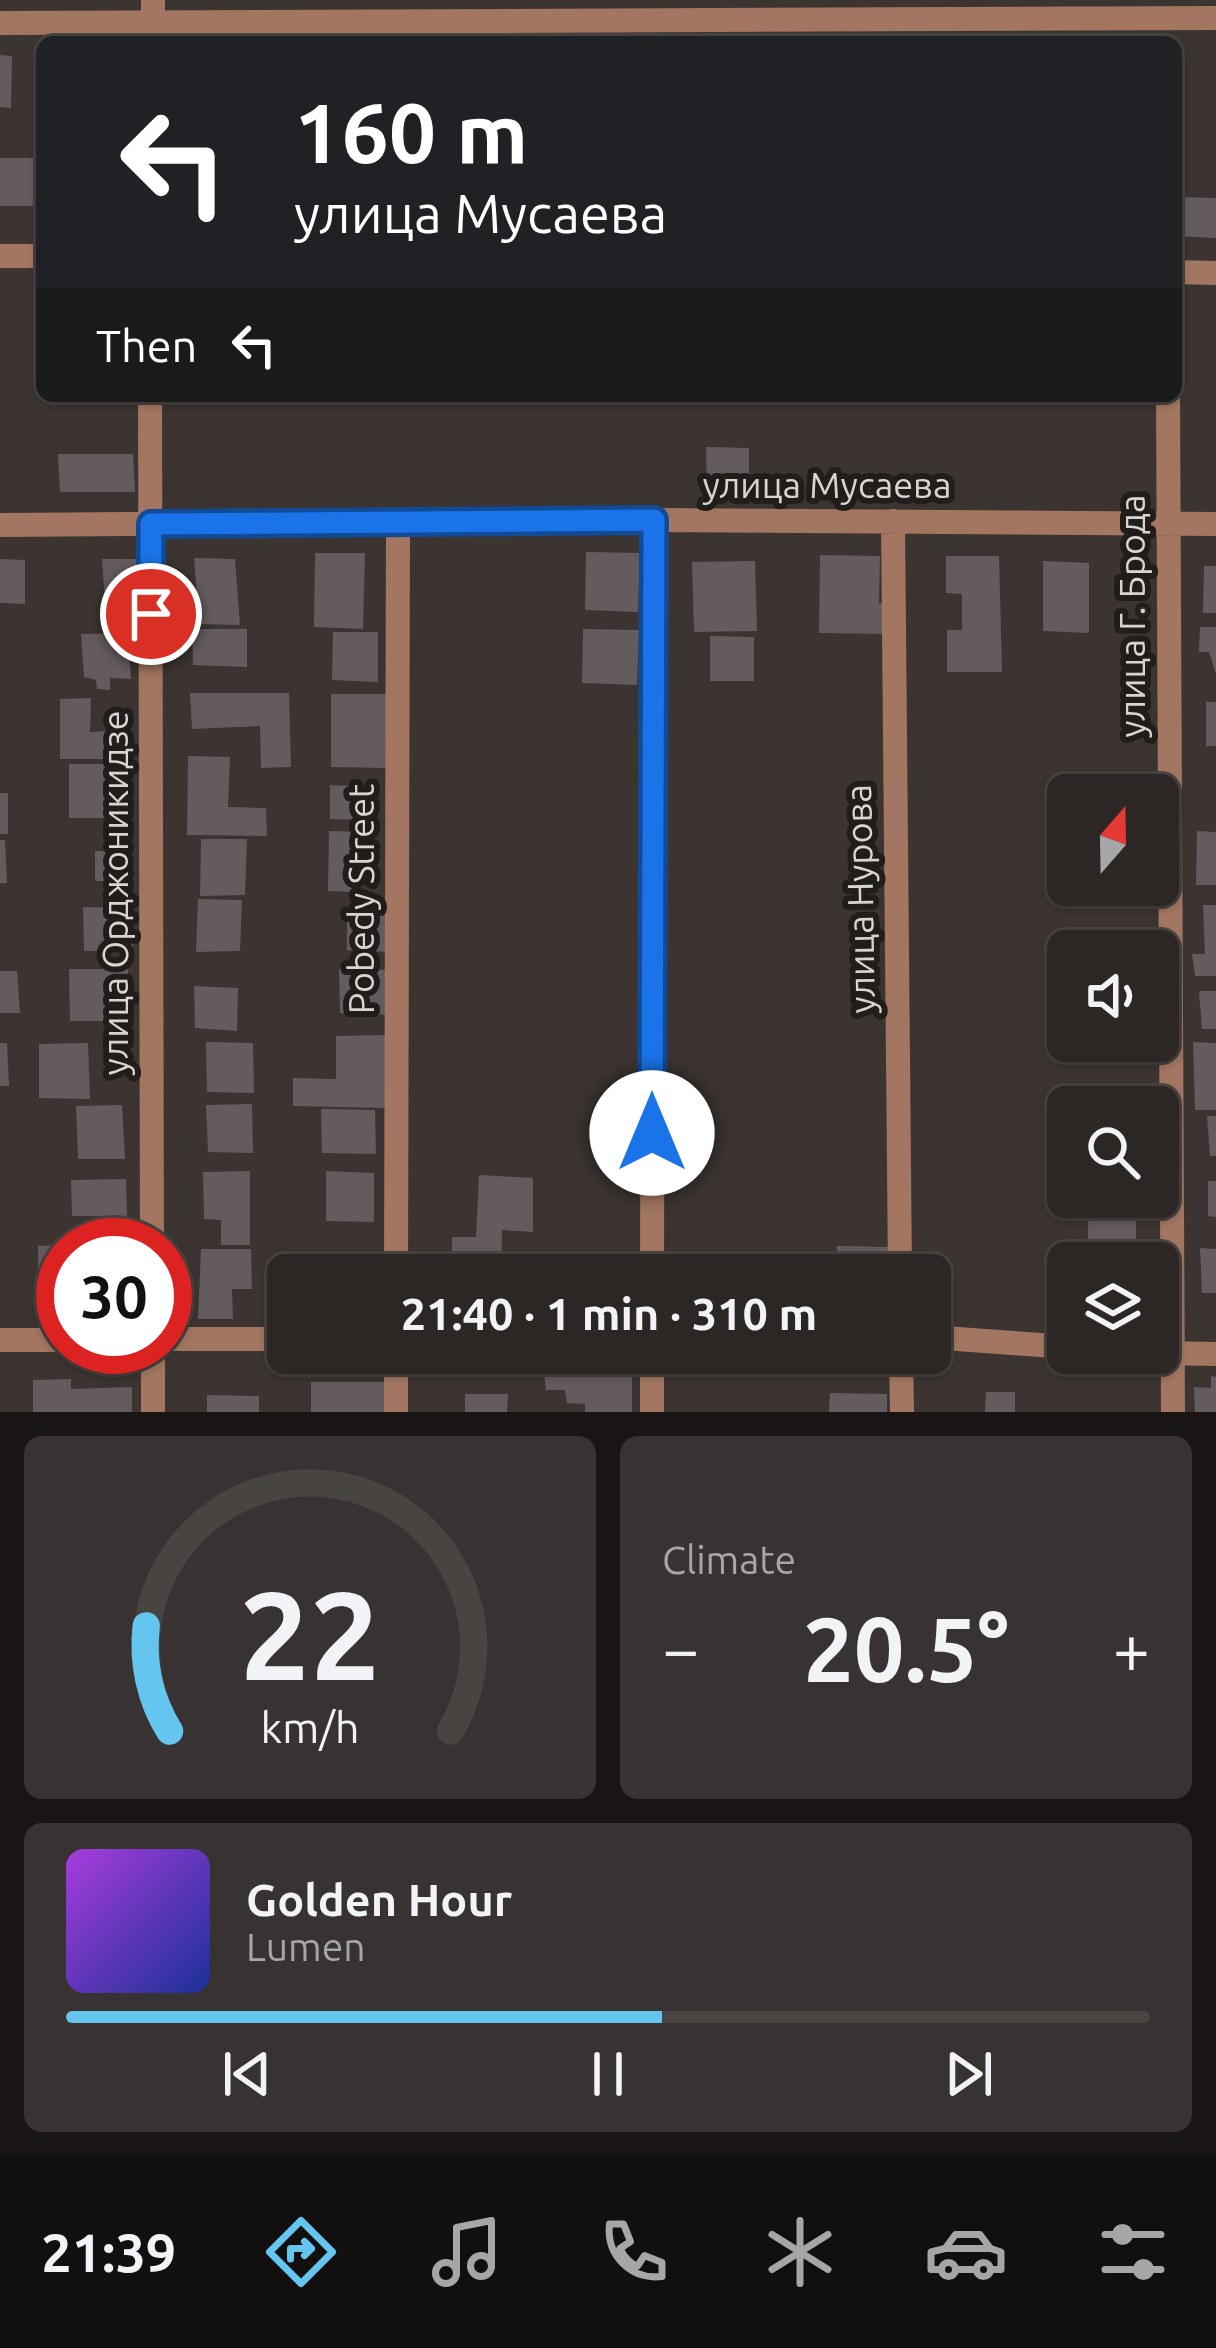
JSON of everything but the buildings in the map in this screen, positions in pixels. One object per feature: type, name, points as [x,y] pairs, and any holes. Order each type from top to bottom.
[{"type":"street","points":[[0,23],[1216,18]]},
{"type":"street","points":[[0,256],[36,256]]},
{"type":"street","points":[[1182,272],[1216,273]]},
{"type":"street","name":"улица Орджоникидзе","points":[[150,402],[152,1218]]},
{"type":"street","name":"улица Г. Брода","points":[[1166,1242],[1168,402]]},
{"type":"street","points":[[652,1254],[654,520]]},
{"type":"street","name":"улица Мусаева","points":[[0,525],[654,520],[1216,524]]},
{"type":"street","name":"улица Нурова","points":[[892,521],[900,1254]]},
{"type":"street","name":"Pobedy Street","points":[[396,1254],[398,523]]},
{"type":"street","points":[[192,1339],[267,1339]]},
{"type":"street","points":[[951,1339],[1047,1345]]},
{"type":"street","points":[[0,1340],[36,1340]]},
{"type":"street","points":[[1179,1353],[1216,1354]]},
{"type":"street","points":[[153,1374],[153,1412]]},
{"type":"street","points":[[396,1374],[396,1412]]},
{"type":"street","points":[[652,1374],[652,1412]]},
{"type":"street","points":[[901,1374],[902,1412]]},
{"type":"street","name":"улица Г. Брода","points":[[1168,1374],[1173,1412]]},
{"type":"route","points":[[151,614],[151,524],[654,520],[652,1133]]}]
